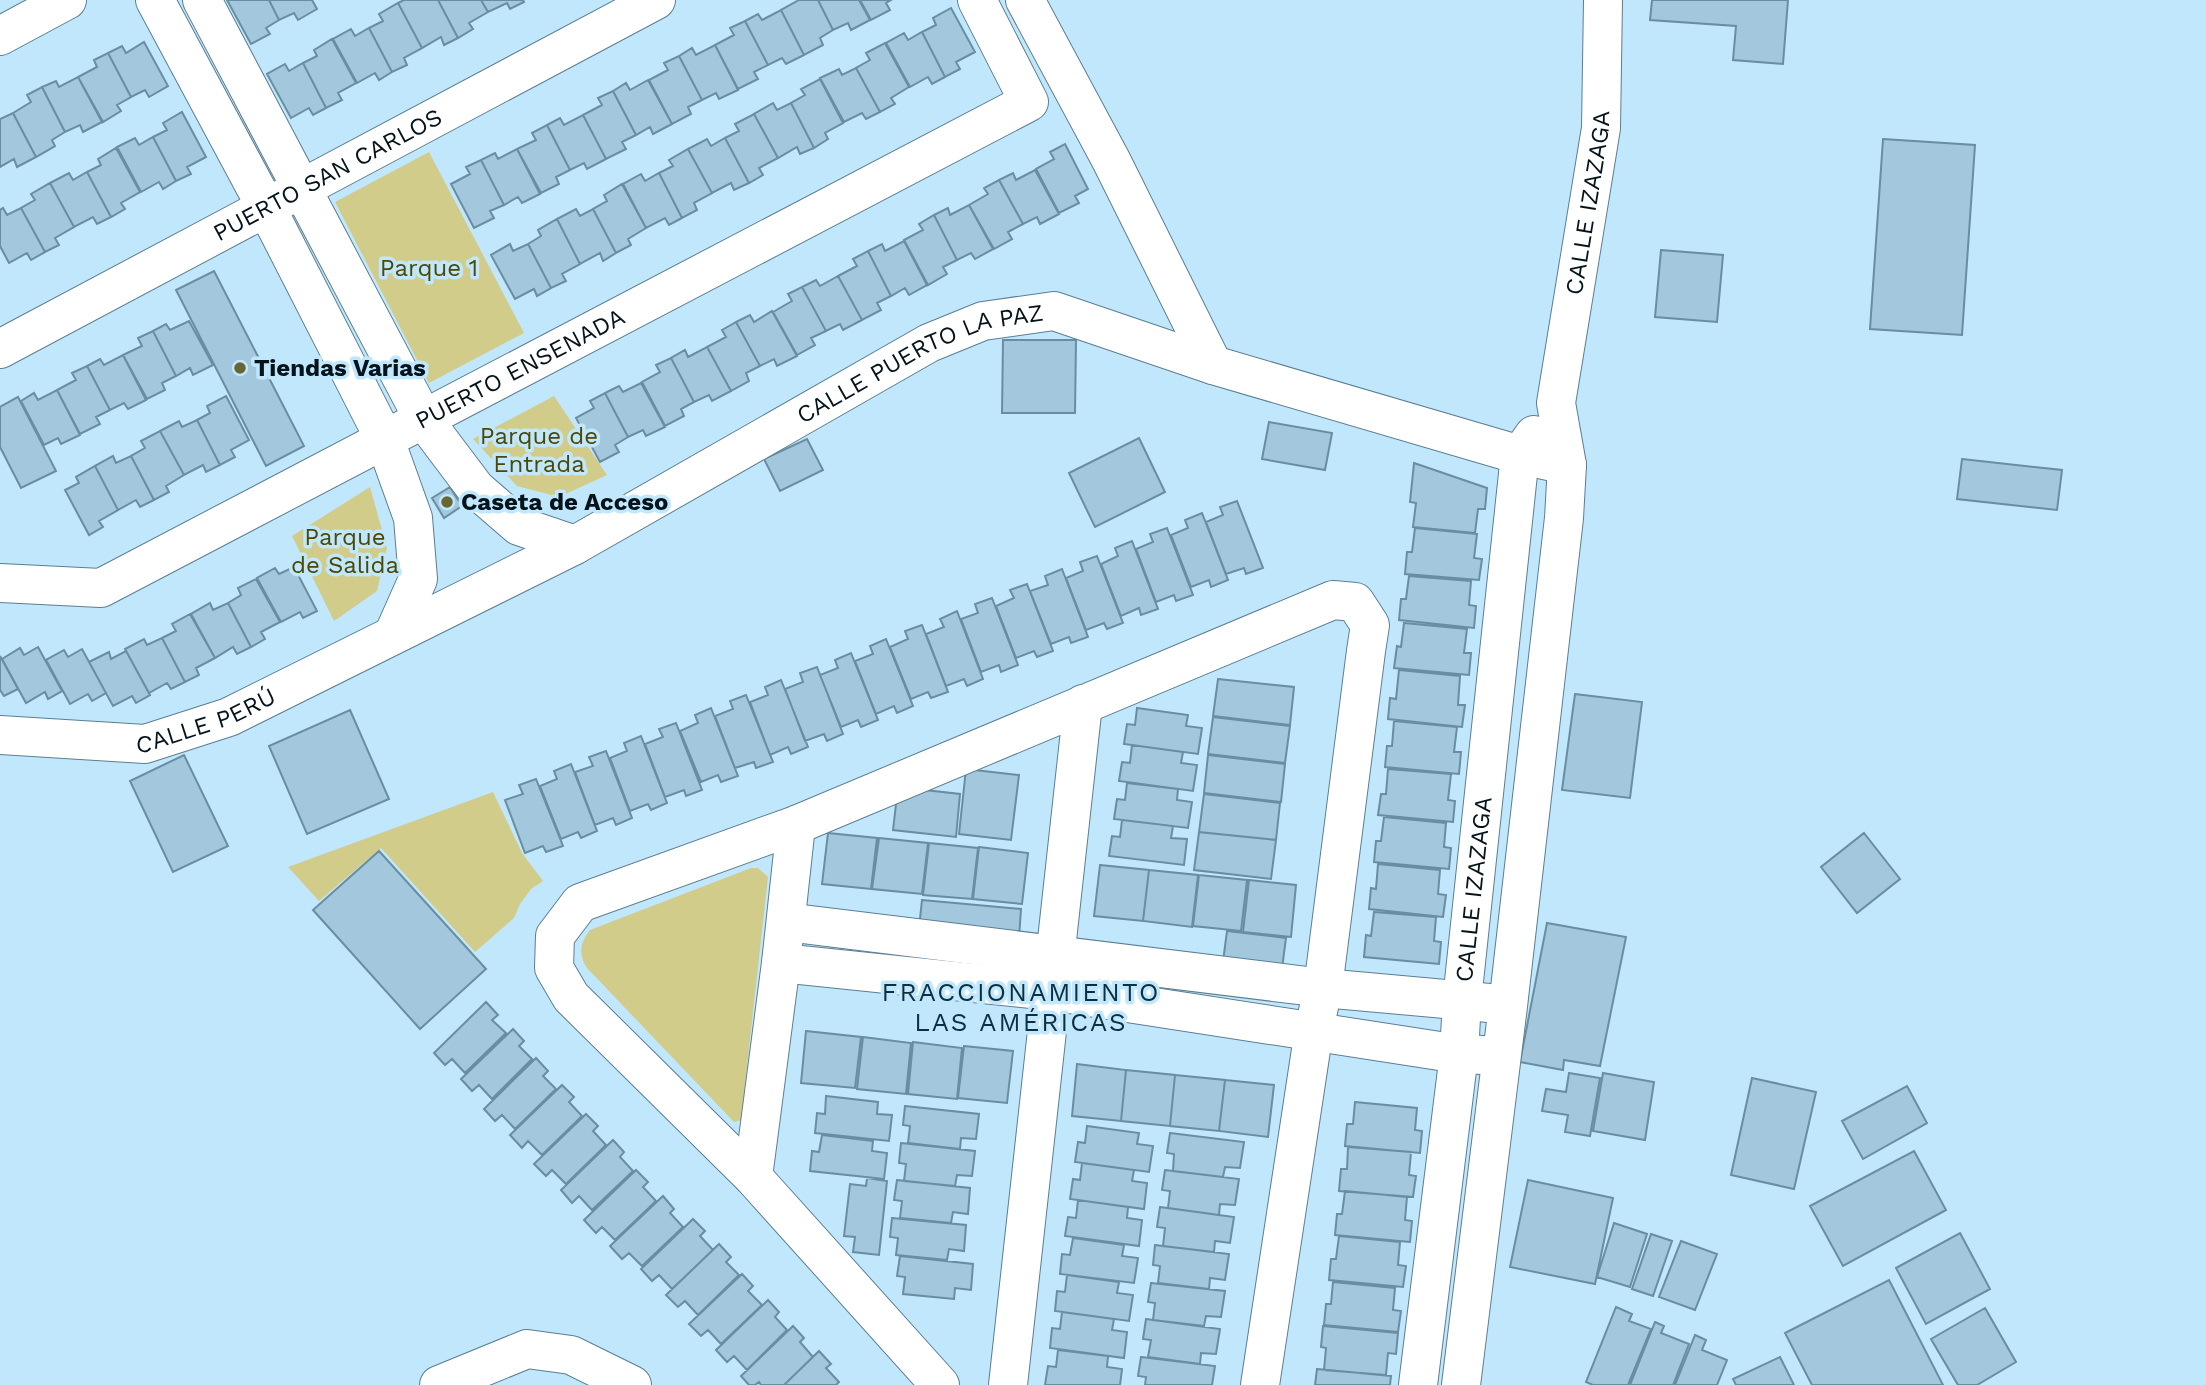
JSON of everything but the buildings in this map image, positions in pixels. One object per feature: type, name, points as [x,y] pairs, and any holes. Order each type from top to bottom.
[{"type":"street","points":[[0,36],[68,0]]},
{"type":"street","points":[[155,0],[266,207],[385,440],[413,518],[418,579],[394,633]]},
{"type":"street","points":[[202,0],[424,420],[476,489],[519,526],[575,545]]},
{"type":"street","name":"PUERTO SAN CARLOS","points":[[0,349],[656,0]]},
{"type":"street","name":"PUERTO ENSENADA","points":[[0,583],[101,588],[1029,102],[977,0]]},
{"type":"street","points":[[1025,0],[1111,160],[1213,365]]},
{"type":"street","name":"CALLE IZAZAGA","points":[[1461,1385],[1564,518],[1567,466],[1556,403],[1601,128],[1603,0]]},
{"type":"street","name":"CALLE PUERTO LA PAZ","points":[[394,633],[575,545],[929,343],[983,321],[1054,311],[1213,365],[1520,455],[1567,466]]},
{"type":"street","name":"CALLE IZAZAGA","points":[[1418,1385],[1459,1054],[1462,1000],[1520,455],[1556,403]]},
{"type":"street","points":[[940,1385],[752,1177],[571,997],[554,968],[555,936],[580,903],[796,825],[1333,600],[1355,602],[1370,625],[1323,988],[1314,1030],[1260,1385]]},
{"type":"street","name":"CALLE PERÚ","points":[[0,736],[145,744],[229,718],[394,633]]},
{"type":"street","points":[[1008,1385],[1083,704]]},
{"type":"street","points":[[752,1177],[781,963],[796,825]]},
{"type":"street","points":[[786,922],[1052,973],[1314,1030],[1459,1054],[1501,1057]]},
{"type":"street","points":[[781,963],[1052,973],[1323,988],[1508,1006]]},
{"type":"street","points":[[439,1385],[527,1349],[571,1355],[632,1385]]},
{"type":"green space","name":"Parque 1","points":[[429,152],[524,333],[429,383],[335,202]]},
{"type":"green space","name":"Parque de Entrada","points":[[554,396],[607,475],[559,497],[517,486],[473,439]]},
{"type":"green space","name":"Parque de Salida","points":[[370,487],[387,548],[377,591],[334,621],[292,536]]},
{"type":"green space","points":[[493,792],[522,853],[543,881],[531,889],[514,918],[475,952],[381,848],[319,901],[288,867]]},
{"type":"green space","points":[[751,868],[758,868],[768,877],[741,1120],[734,1122],[587,968],[581,949],[590,930]]},
{"type":"place","name":"Tiendas Varias","points":[[240,368]]},
{"type":"place","name":"Caseta de Acceso","points":[[447,502]]},
{"type":"district","name":"FRACCIONAMIENTO LAS AMÉRICAS","points":[[1021,1007]]}]
